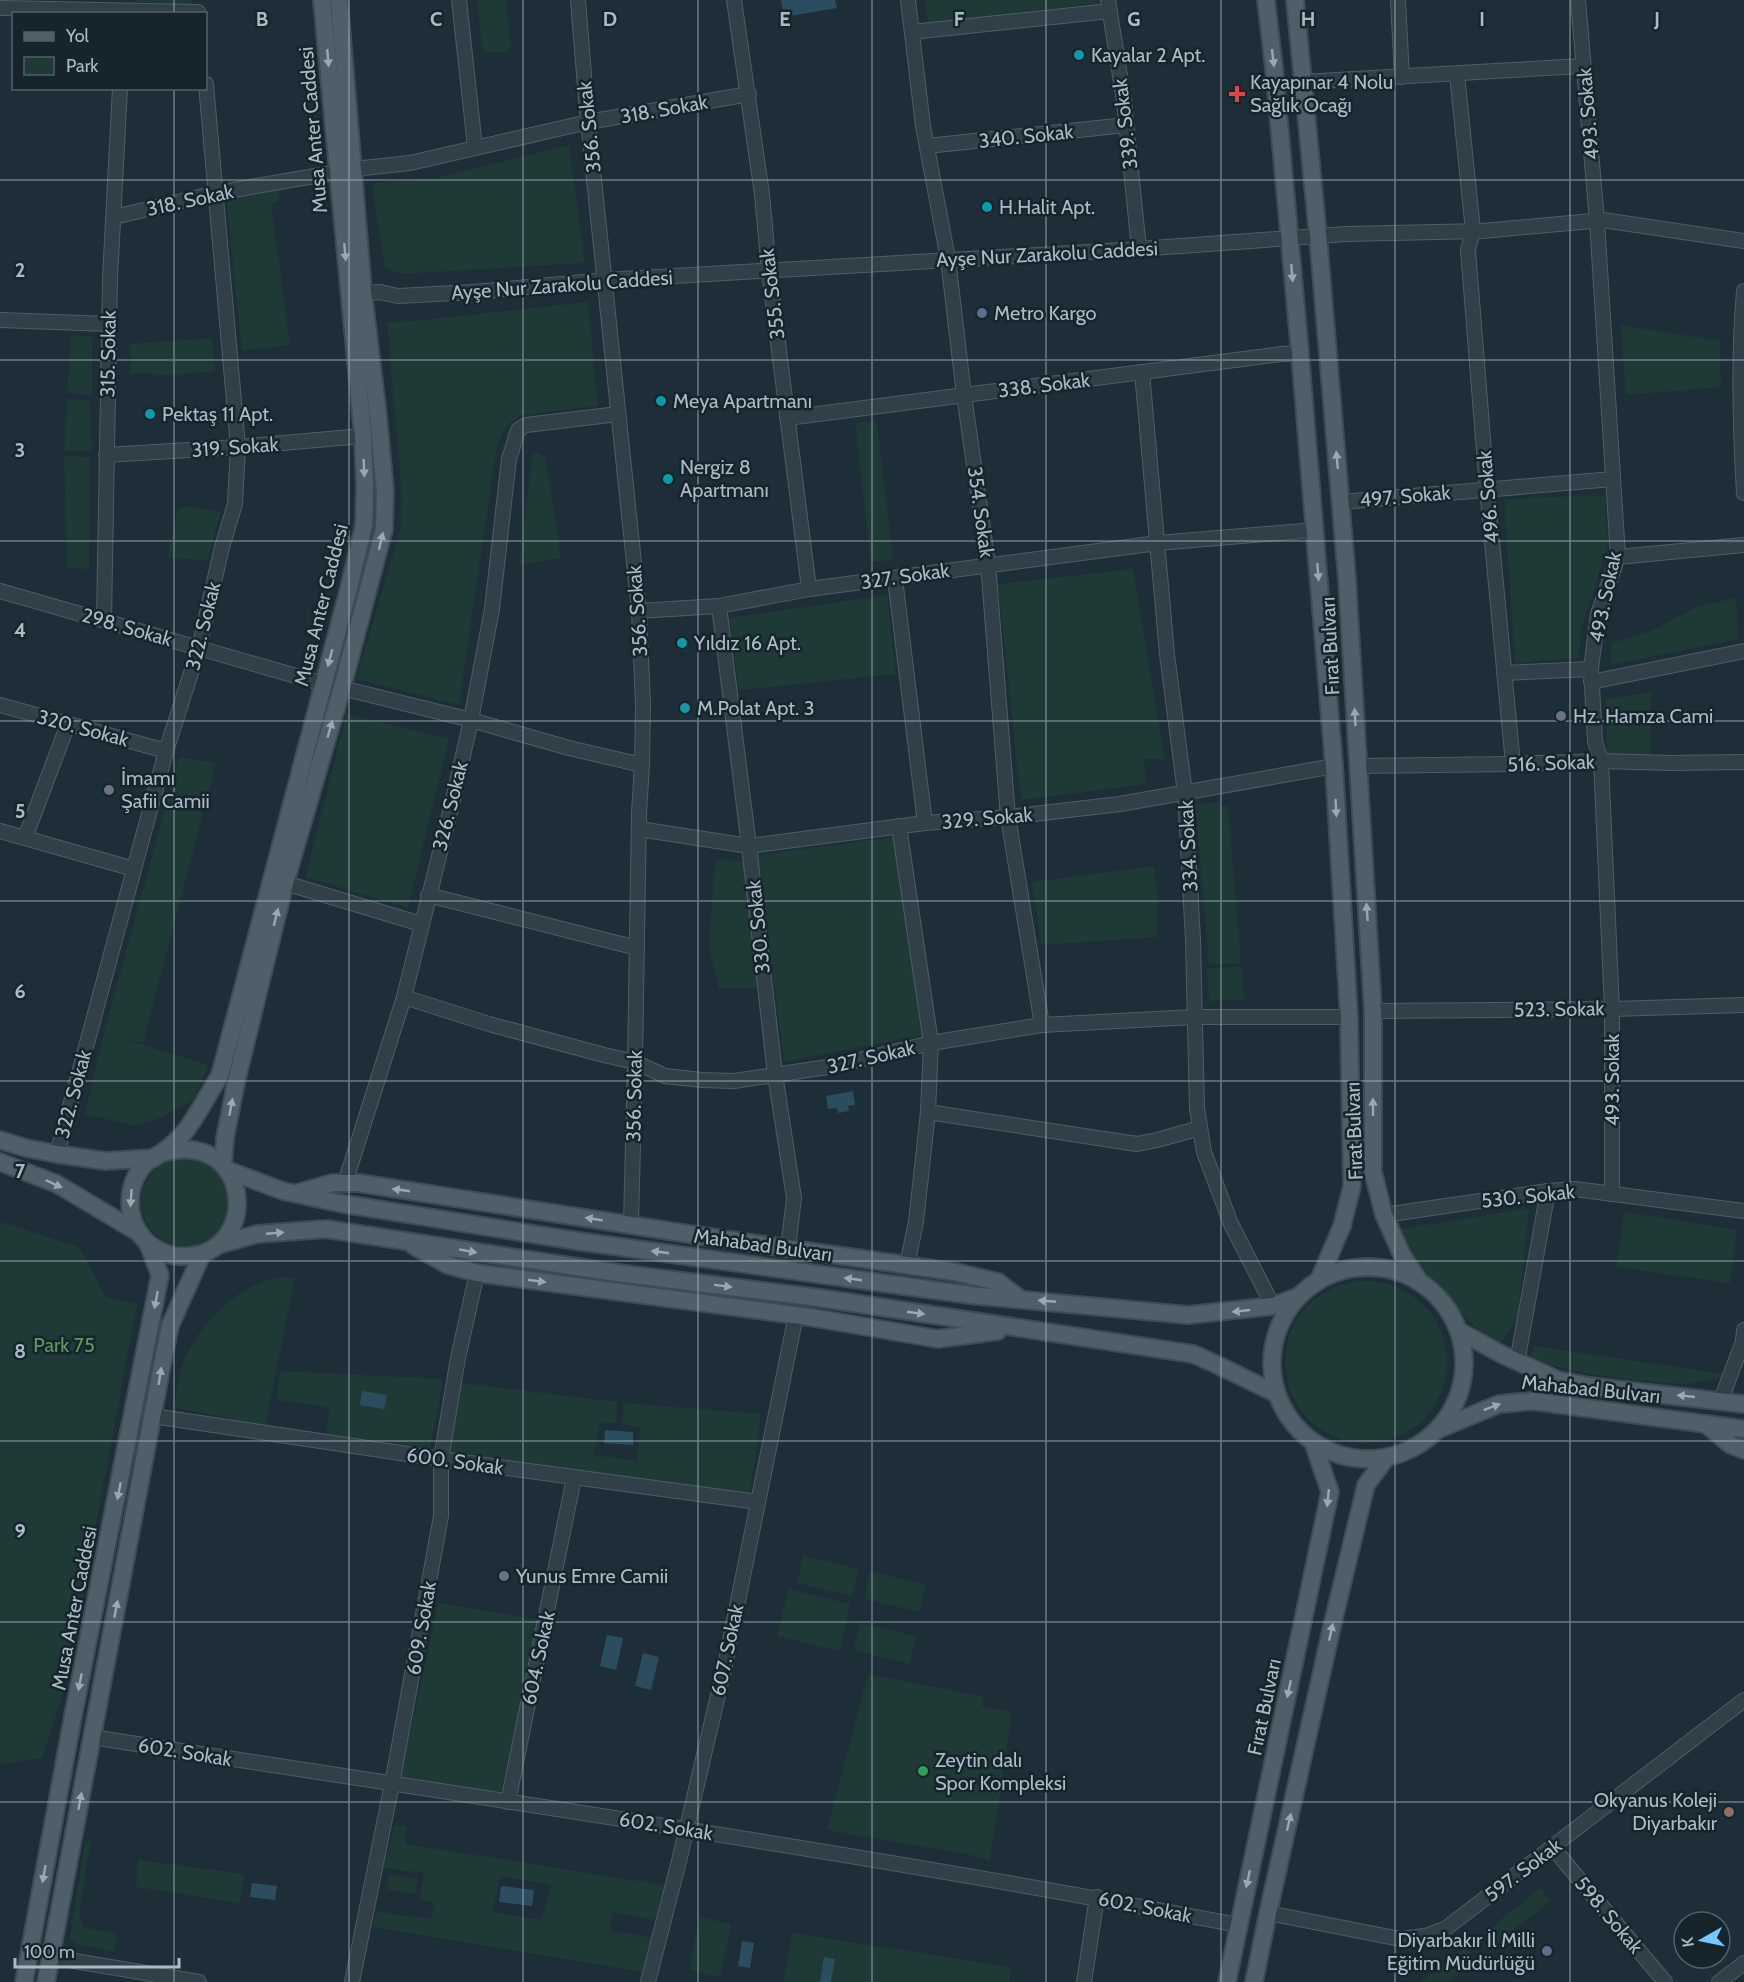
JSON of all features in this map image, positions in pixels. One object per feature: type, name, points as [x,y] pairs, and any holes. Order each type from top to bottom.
[{"type":"main road","name":"Musa Anter Caddesi","points":[[322,0],[346,170]]},
{"type":"main road","name":"Musa Anter Caddesi","points":[[158,1155],[186,1130],[220,1075],[364,525],[363,436],[356,293],[346,170],[339,0]]},
{"type":"main road","name":"Fırat Bulvarı","points":[[1266,0],[1291,239],[1315,530],[1334,766],[1349,1017],[1352,1186],[1342,1226],[1319,1280]]},
{"type":"main road","name":"Fırat Bulvarı","points":[[1295,0],[1341,502],[1373,1011],[1373,1172],[1384,1215],[1402,1255],[1419,1281]]},
{"type":"main road","name":"Musa Anter Caddesi","points":[[225,1167],[225,1138],[237,1078],[285,883],[342,688],[384,529],[385,492],[356,293]]},
{"type":"main road","points":[[0,1140],[26,1148],[105,1161],[158,1155],[177,1149],[205,1152],[225,1167],[233,1179],[238,1197],[237,1215],[230,1232],[218,1245]]},
{"type":"main road","points":[[144,1238],[132,1219],[130,1203],[132,1187],[138,1173],[158,1155]]},
{"type":"main road","points":[[0,1162],[57,1184],[144,1238],[160,1251],[173,1256],[202,1254],[218,1245],[257,1234],[326,1229],[617,1273],[820,1298],[1193,1354],[1277,1394]]},
{"type":"main road","name":"Mahabad Bulvarı","points":[[225,1167],[294,1194],[338,1203],[587,1242],[970,1295],[1188,1315],[1273,1306],[1297,1298]]},
{"type":"main road","points":[[1353,1169],[1357,1182],[1362,1184],[1367,1183],[1373,1172]]},
{"type":"main road","points":[[294,1194],[332,1183],[369,1185],[955,1272],[998,1282],[1020,1299]]},
{"type":"main road","name":"Musa Anter Caddesi","points":[[24,1982],[74,1711],[160,1275],[144,1238]]},
{"type":"main road","points":[[402,1240],[448,1264],[477,1273],[795,1315],[938,1339],[1018,1328]]},
{"type":"main road","points":[[46,1982],[170,1326],[202,1254]]},
{"type":"main road","points":[[1359,1267],[1380,1267],[1400,1272],[1419,1281],[1436,1294],[1450,1311],[1459,1331],[1464,1357],[1462,1383],[1454,1408],[1438,1430],[1423,1443],[1386,1458],[1360,1459],[1336,1454],[1313,1442],[1291,1421],[1277,1394],[1272,1369],[1274,1343],[1282,1318],[1297,1298],[1319,1280],[1338,1271],[1359,1267]]},
{"type":"main road","name":"Mahabad Bulvarı","points":[[1459,1331],[1517,1362],[1558,1380],[1589,1386],[1744,1404]]},
{"type":"main road","points":[[1720,1400],[1744,1389]]},
{"type":"main road","name":"Mahabad Bulvarı","points":[[1438,1430],[1499,1404],[1533,1401],[1744,1429]]},
{"type":"main road","points":[[1705,1423],[1731,1445],[1744,1450]]},
{"type":"main road","name":"Fırat Bulvarı","points":[[1227,1982],[1330,1492],[1313,1442]]},
{"type":"main road","points":[[1254,1982],[1333,1622],[1366,1485],[1386,1458]]},
{"type":"street","points":[[459,0],[475,147]]},
{"type":"street","name":"356. Sokak","points":[[578,0],[588,122],[639,611],[643,704],[631,1224]]},
{"type":"street","name":"355. Sokak","points":[[734,0],[762,194],[769,271],[809,589]]},
{"type":"street","name":"354. Sokak","points":[[908,0],[927,146],[948,259],[964,395],[988,564],[1008,818],[1042,1024]]},
{"type":"street","points":[[1398,0],[1402,77]]},
{"type":"street","name":"493. Sokak","points":[[1578,0],[1598,221],[1618,557],[1598,614],[1591,676],[1595,741],[1601,761],[1612,1009],[1612,1194]]},
{"type":"street","points":[[912,32],[1109,5]]},
{"type":"street","name":"339. Sokak","points":[[1109,5],[1124,101],[1139,249]]},
{"type":"street","points":[[0,8],[198,8]]},
{"type":"street","points":[[1302,82],[1583,66]]},
{"type":"street","name":"496. Sokak","points":[[1457,74],[1473,231],[1468,250],[1487,489],[1513,764]]},
{"type":"street","name":"315. Sokak","points":[[104,620],[109,324],[120,90]]},
{"type":"street","name":"322. Sokak","points":[[57,1154],[166,750],[200,648],[222,547],[235,504],[238,447],[207,90]]},
{"type":"street","name":"318. Sokak","points":[[114,217],[216,193],[346,170],[410,163],[588,122],[748,94]]},
{"type":"street","name":"340. Sokak","points":[[927,146],[1126,125]]},
{"type":"street","name":"Ayşe Nur Zarakolu Caddesi","points":[[356,293],[380,292],[398,296],[473,292],[606,280],[1139,249],[1318,236],[1473,231],[1598,221],[1744,241]]},
{"type":"street","points":[[1744,291],[1740,333],[1740,431],[1744,493]]},
{"type":"street","points":[[0,320],[109,324]]},
{"type":"street","name":"338. Sokak","points":[[787,418],[1300,353]]},
{"type":"street","name":"334. Sokak","points":[[1142,372],[1167,654],[1185,793],[1194,940],[1197,1108],[1204,1152],[1231,1224],[1273,1306]]},
{"type":"street","name":"326. Sokak","points":[[345,1183],[404,997],[452,804],[471,720],[492,604],[509,459],[518,430],[526,425],[618,414]]},
{"type":"street","name":"319. Sokak","points":[[106,455],[363,436]]},
{"type":"street","name":"497. Sokak","points":[[1341,502],[1613,479]]},
{"type":"street","name":"327. Sokak","points":[[639,611],[718,606],[809,589],[1158,543],[1315,530]]},
{"type":"street","points":[[1618,557],[1744,545]]},
{"type":"street","points":[[895,579],[925,823]]},
{"type":"street","name":"298. Sokak","points":[[0,591],[324,684]]},
{"type":"street","name":"330. Sokak","points":[[718,606],[776,1074],[794,1198],[788,1248]]},
{"type":"street","points":[[1504,673],[1591,676],[1744,651]]},
{"type":"street","points":[[342,688],[642,765]]},
{"type":"street","name":"320. Sokak","points":[[0,705],[166,750]]},
{"type":"street","points":[[25,838],[68,723]]},
{"type":"street","name":"516. Sokak","points":[[1358,766],[1601,761],[1744,762]]},
{"type":"street","name":"329. Sokak","points":[[639,829],[749,846],[925,823],[1008,818],[1120,804],[1334,766]]},
{"type":"street","points":[[899,826],[931,1043],[928,1112],[916,1222],[907,1265]]},
{"type":"street","points":[[0,831],[134,869]]},
{"type":"street","points":[[285,883],[421,924]]},
{"type":"street","points":[[428,895],[637,948]]},
{"type":"street","name":"327. Sokak","points":[[404,997],[489,1024],[635,1062],[665,1076],[734,1081],[834,1066],[931,1043],[1042,1024],[1194,1017],[1349,1017]]},
{"type":"street","name":"523. Sokak","points":[[1373,1011],[1612,1009],[1744,1005]]},
{"type":"street","points":[[928,1112],[1137,1144],[1200,1128]]},
{"type":"street","name":"530. Sokak","points":[[1384,1215],[1575,1189],[1744,1211]]},
{"type":"street","points":[[1517,1362],[1548,1191]]},
{"type":"street","name":"609. Sokak","points":[[352,1982],[392,1784],[441,1516],[441,1459],[458,1358],[477,1273]]},
{"type":"street","name":"607. Sokak","points":[[648,1982],[724,1670],[795,1315]]},
{"type":"street","points":[[1720,1400],[1743,1341],[1744,1330]]},
{"type":"street","name":"600. Sokak","points":[[153,1416],[574,1478],[758,1502]]},
{"type":"street","name":"604. Sokak","points":[[508,1802],[574,1478]]},
{"type":"street","name":"597. Sokak","points":[[1268,1913],[1400,1939],[1425,1936],[1445,1929],[1744,1700]]},
{"type":"street","name":"602. Sokak","points":[[92,1737],[687,1829],[1097,1898],[1238,1925]]},
{"type":"street","name":"598. Sokak","points":[[1553,1848],[1665,1982]]},
{"type":"street","points":[[1084,1982],[1097,1898]]},
{"type":"street","points":[[51,1957],[199,1982]]},
{"type":"street","points":[[1719,1982],[1744,1964]]},
{"type":"green space","points":[[136,0],[191,0],[191,4],[136,2]]},
{"type":"green space","points":[[477,0],[506,0],[511,48],[507,52],[483,52]]},
{"type":"green space","points":[[925,0],[1097,0],[1097,3],[928,24]]},
{"type":"green space","points":[[569,145],[585,263],[400,274],[385,268],[372,183],[432,179]]},
{"type":"green space","points":[[278,189],[280,200],[271,204],[290,345],[242,351],[226,198]]},
{"type":"green space","points":[[588,302],[598,406],[522,415],[507,425],[497,444],[459,705],[356,679],[400,531],[402,498],[387,322],[406,322]]},
{"type":"green space","points":[[1621,325],[1720,341],[1721,387],[1626,395]]},
{"type":"green space","points":[[71,335],[92,337],[92,395],[67,393]]},
{"type":"green space","points":[[212,338],[215,371],[172,375],[130,373],[130,344]]},
{"type":"green space","points":[[67,399],[90,401],[92,450],[64,451]]},
{"type":"green space","points":[[877,421],[893,560],[871,562],[855,423]]},
{"type":"green space","points":[[533,453],[540,453],[546,458],[561,558],[519,565]]},
{"type":"green space","points":[[64,456],[90,457],[89,569],[67,568]]},
{"type":"green space","points":[[1605,495],[1608,546],[1581,630],[1579,658],[1515,663],[1504,499]]},
{"type":"green space","points":[[189,506],[221,512],[207,561],[168,557],[177,511]]},
{"type":"green space","points":[[1133,569],[1165,759],[1144,759],[1146,784],[1021,800],[998,584]]},
{"type":"green space","points":[[887,595],[896,674],[739,690],[729,618]]},
{"type":"green space","points":[[1736,598],[1738,639],[1610,665],[1611,643],[1647,633],[1699,606]]},
{"type":"green space","points":[[1651,692],[1651,755],[1607,753],[1606,699]]},
{"type":"green space","points":[[346,714],[449,739],[408,908],[306,877]]},
{"type":"green space","points":[[179,757],[216,763],[143,1043],[124,1039],[208,1065],[195,1099],[160,1118],[136,1126],[85,1114],[104,1033]]},
{"type":"green space","points":[[1220,802],[1220,807],[1228,806],[1241,963],[1209,964],[1195,804]]},
{"type":"green space","points":[[894,837],[923,1035],[784,1062],[758,855]]},
{"type":"green space","points":[[715,860],[744,861],[759,988],[719,988],[709,947]]},
{"type":"green space","points":[[1154,866],[1158,896],[1157,937],[1041,945],[1032,882]]},
{"type":"green space","points":[[1242,967],[1244,1000],[1209,1001],[1207,968]]},
{"type":"green space","points":[[185,1158],[210,1165],[222,1177],[229,1202],[222,1227],[210,1239],[185,1246],[160,1239],[148,1227],[141,1202],[148,1177],[160,1165]]},
{"type":"green space","points":[[1529,1208],[1518,1315],[1504,1340],[1499,1342],[1475,1327],[1447,1298],[1418,1264],[1405,1243],[1401,1229]]},
{"type":"green space","points":[[1624,1212],[1737,1230],[1730,1283],[1616,1267]]},
{"type":"green space","name":"Park 75","points":[[0,1222],[79,1247],[106,1297],[137,1304],[66,1684],[42,1758],[0,1764]]},
{"type":"green space","points":[[295,1277],[265,1426],[174,1407],[180,1371],[188,1352],[206,1324],[217,1312],[243,1291],[257,1284],[275,1278]]},
{"type":"green space","points":[[1366,1281],[1397,1287],[1423,1305],[1441,1331],[1447,1362],[1441,1393],[1423,1419],[1397,1437],[1366,1443],[1335,1437],[1309,1419],[1291,1393],[1285,1362],[1291,1331],[1309,1305],[1335,1287]]},
{"type":"green space","points":[[1534,1346],[1724,1374],[1724,1377],[1682,1384],[1623,1379],[1572,1371],[1533,1359],[1531,1355]]},
{"type":"green space","points":[[280,1371],[443,1379],[430,1448],[326,1434],[330,1407],[276,1400]]},
{"type":"green space","points":[[461,1383],[617,1402],[616,1423],[601,1422],[593,1455],[637,1461],[640,1427],[622,1424],[624,1403],[761,1414],[750,1494],[447,1451]]},
{"type":"green space","points":[[803,1556],[859,1569],[852,1596],[797,1583]]},
{"type":"green space","points":[[870,1571],[926,1585],[920,1612],[864,1599]]},
{"type":"green space","points":[[788,1589],[850,1604],[840,1651],[777,1636]]},
{"type":"green space","points":[[438,1603],[540,1620],[500,1795],[401,1776]]},
{"type":"green space","points":[[860,1623],[916,1636],[910,1664],[854,1650]]},
{"type":"green space","name":"Zeytin dalı Spor Kompleksi","points":[[868,1674],[984,1697],[982,1706],[1012,1712],[990,1861],[968,1854],[827,1830]]},
{"type":"green space","points":[[394,1825],[406,1826],[405,1844],[664,1885],[655,1920],[613,1912],[610,1931],[651,1937],[642,1972],[373,1927],[376,1912],[431,1919],[435,1903],[419,1900],[424,1873],[384,1868]],"holes":[[[500,1876],[551,1885],[542,1920],[493,1912]]]},
{"type":"green space","points":[[91,1840],[79,1912],[83,1927],[116,1934],[115,1952],[76,1944],[70,1938],[85,1841]]},
{"type":"green space","points":[[138,1860],[244,1874],[240,1903],[136,1887]]},
{"type":"green space","points":[[389,1874],[418,1879],[416,1894],[387,1889]]},
{"type":"green space","points":[[1540,1888],[1551,1901],[1494,1945],[1484,1933]]},
{"type":"green space","points":[[700,1917],[731,1924],[720,1977],[689,1970]]},
{"type":"green space","points":[[792,1933],[1011,1967],[1009,1982],[783,1982]]},
{"type":"green space","points":[[1466,1946],[1475,1961],[1448,1982],[1421,1982]]},
{"type":"water","points":[[781,0],[835,0],[837,8],[784,17]]},
{"type":"water","points":[[853,1091],[855,1105],[848,1106],[849,1111],[838,1113],[837,1108],[828,1109],[826,1096]]},
{"type":"water","points":[[362,1391],[387,1395],[384,1409],[360,1405]]},
{"type":"water","points":[[605,1430],[633,1432],[633,1445],[604,1443]]},
{"type":"water","points":[[607,1635],[623,1638],[616,1670],[600,1666]]},
{"type":"water","points":[[643,1653],[659,1657],[651,1690],[635,1686]]},
{"type":"water","points":[[252,1883],[277,1886],[275,1900],[250,1897]]},
{"type":"water","points":[[501,1886],[534,1890],[532,1906],[499,1902]]},
{"type":"water","points":[[742,1941],[754,1943],[750,1968],[738,1966]]},
{"type":"water","points":[[824,1957],[835,1959],[831,1982],[820,1982]]},
{"type":"place","name":"Kayalar 2 Apt.","points":[[1079,55]]},
{"type":"place","name":"Kayapınar 4 Nolu Sağlık Ocağı","points":[[1237,94]]},
{"type":"place","name":"H.Halit Apt.","points":[[987,207]]},
{"type":"place","name":"Metro Kargo","points":[[982,313]]},
{"type":"place","name":"Meya Apartmanı","points":[[661,401]]},
{"type":"place","name":"Pektaş 11 Apt.","points":[[150,414]]},
{"type":"place","name":"Nergiz 8 Apartmanı","points":[[668,479]]},
{"type":"place","name":"Yıldız 16 Apt.","points":[[682,643]]},
{"type":"place","name":"M.Polat Apt. 3","points":[[685,708]]},
{"type":"place","name":"Hz. Hamza Cami","points":[[1561,716]]},
{"type":"place","name":"İmamı Şafii Camii","points":[[109,790]]},
{"type":"place","name":"Yunus Emre Camii","points":[[504,1576]]},
{"type":"place","name":"Zeytin dalı Spor Kompleksi","points":[[923,1771]]},
{"type":"place","name":"Okyanus Koleji Diyarbakır","points":[[1729,1812]]},
{"type":"place","name":"Diyarbakır İl Milli Eğitim Müdürlüğü","points":[[1547,1951]]}]
